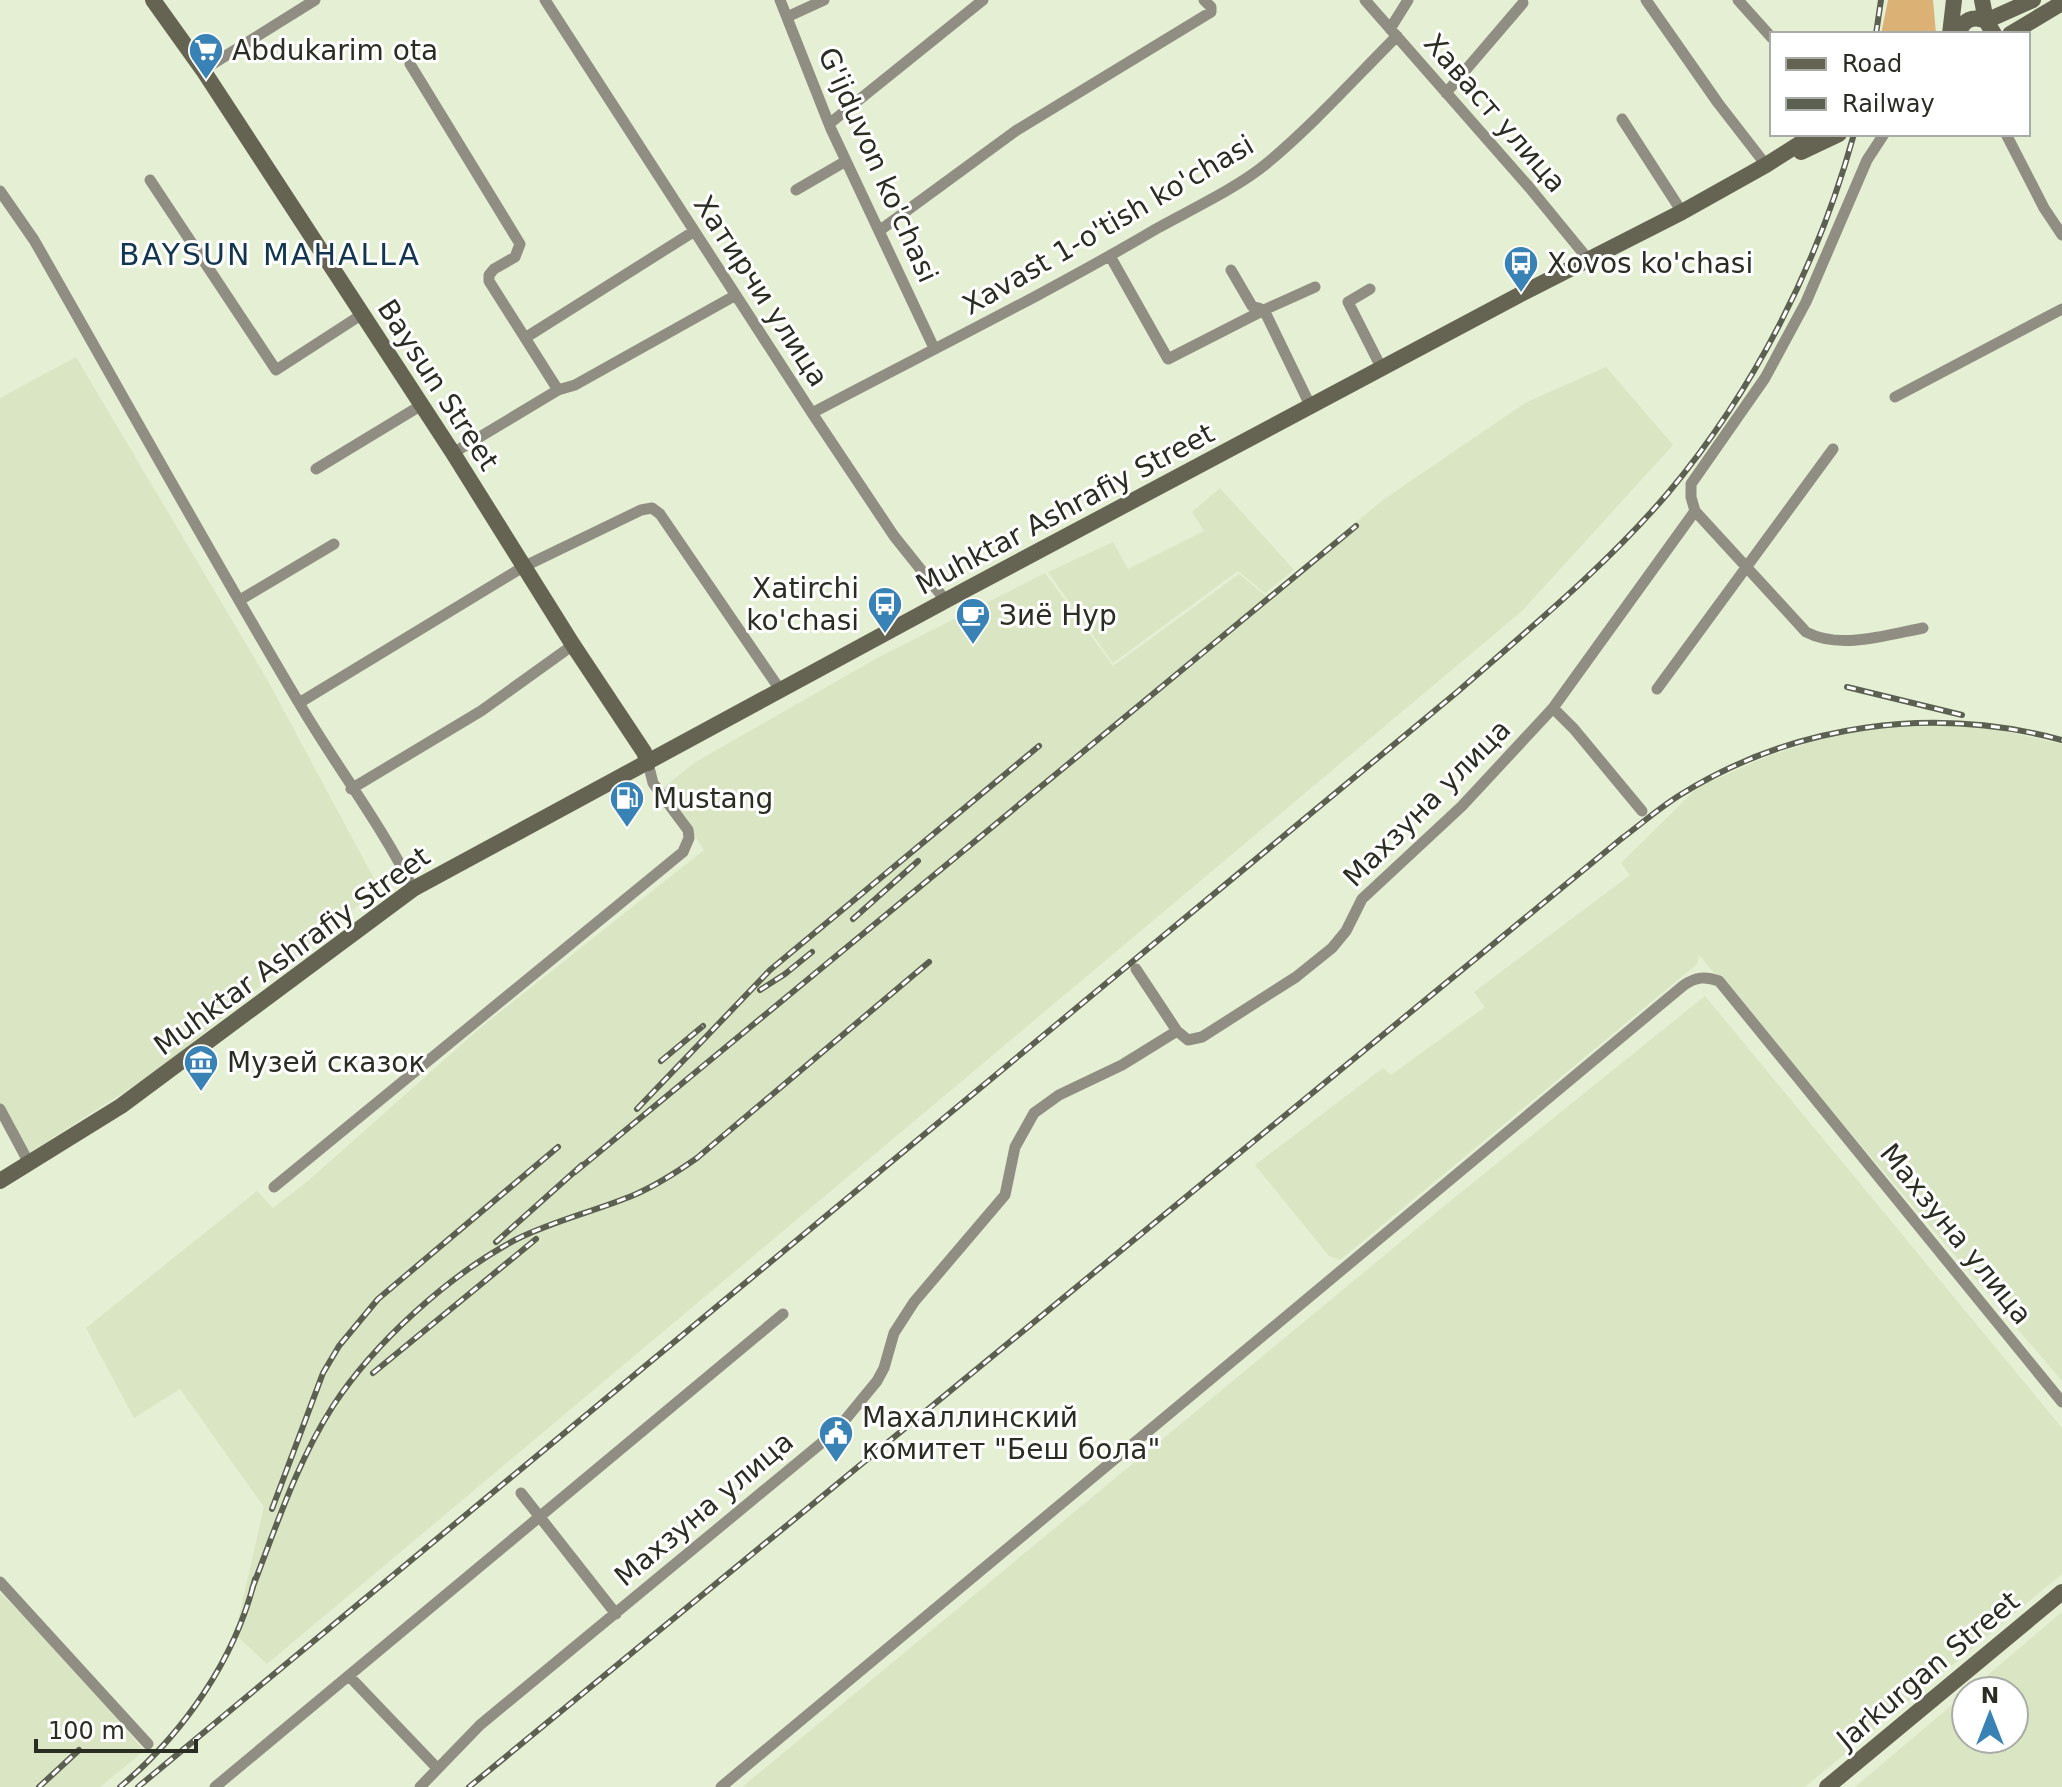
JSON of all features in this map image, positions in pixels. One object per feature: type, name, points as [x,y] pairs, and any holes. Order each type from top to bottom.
[{"type":"main road","name":"Bаysun Street","points":[[153,0],[203,70],[453,453],[644,752],[648,763]]},
{"type":"main road","points":[[1984,0],[2002,8],[2026,4]]},
{"type":"main road","points":[[1984,0],[1990,27]]},
{"type":"main road","points":[[2013,32],[2062,3]]},
{"type":"main road","points":[[1990,27],[2026,4]]},
{"type":"main road","points":[[1954,5],[1959,32]]},
{"type":"main road","points":[[1950,32],[1954,5]]},
{"type":"main road","points":[[1960,32],[1969,19],[1981,18],[1990,27]]},
{"type":"main road","name":"Muhktar Ashrafiy Street","points":[[0,1181],[121,1106],[413,889],[946,601],[1682,212],[1812,136]]},
{"type":"main road","name":"Muhktar Ashrafiy Street","points":[[1766,165],[1835,136]]},
{"type":"main road","name":"Jarkurgan Street","points":[[1827,1787],[2062,1592]]},
{"type":"main road","name":"Jarkurgan Street","points":[[1842,1787],[2062,1605]]},
{"type":"street","points":[[203,70],[315,0]]},
{"type":"street","name":"Хатирчи улица","points":[[545,0],[693,232],[894,536],[946,601]]},
{"type":"street","name":"G'ijduvon ko'chasi","points":[[780,0],[829,124],[934,348]]},
{"type":"street","points":[[787,17],[824,0]]},
{"type":"street","points":[[829,124],[983,0]]},
{"type":"street","points":[[879,231],[1017,130],[1211,12],[1211,7],[1204,0]]},
{"type":"street","name":"Хаваст улица","points":[[1365,0],[1588,259]]},
{"type":"street","name":"Xavast 1-o'tish ko'chasi","points":[[812,413],[1110,256],[1265,164],[1394,32],[1408,0]]},
{"type":"street","points":[[1646,0],[1766,165]]},
{"type":"street","points":[[1738,0],[1770,36]]},
{"type":"street","points":[[1446,93],[1523,3]]},
{"type":"street","points":[[410,64],[520,244],[515,257],[494,269],[489,281],[558,390]]},
{"type":"street","points":[[1622,119],[1682,212]]},
{"type":"street","points":[[1883,136],[1867,160],[1806,302],[1772,365],[1691,484],[1691,497],[1695,511],[1806,632],[1814,636],[1853,639],[1923,628]]},
{"type":"street","points":[[2007,136],[2044,208],[2062,235]]},
{"type":"street","points":[[796,190],[846,161]]},
{"type":"street","points":[[150,180],[276,370],[361,315]]},
{"type":"street","points":[[0,191],[34,240],[299,703],[351,789],[393,849],[413,889]]},
{"type":"street","points":[[525,338],[693,232]]},
{"type":"street","points":[[1110,256],[1168,359],[1315,287]]},
{"type":"street","points":[[1231,270],[1252,306],[1264,310],[1311,407]]},
{"type":"street","points":[[1370,289],[1348,302],[1382,369]]},
{"type":"street","points":[[453,453],[558,390],[575,385],[736,295]]},
{"type":"street","points":[[1895,397],[2062,309]]},
{"type":"street","points":[[316,469],[420,406]]},
{"type":"street","points":[[1657,689],[1833,449]]},
{"type":"street","points":[[299,703],[523,567],[641,510],[652,508],[660,514],[781,691]]},
{"type":"street","name":"Махзуна улица","points":[[420,1787],[480,1725],[836,1431],[884,1368],[894,1333],[914,1302],[1005,1195],[1015,1147],[1034,1113],[1059,1095],[1122,1065],[1177,1031],[1188,1040],[1202,1037],[1320,959],[1346,931],[1362,899],[1462,806],[1553,708],[1695,511]]},
{"type":"street","points":[[240,600],[334,544]]},
{"type":"street","points":[[351,789],[481,711],[573,645]]},
{"type":"street","points":[[1553,708],[1642,811]]},
{"type":"street","points":[[274,1187],[683,852],[689,838],[688,830],[653,783],[648,763]]},
{"type":"street","points":[[1136,969],[1177,1031]]},
{"type":"street","name":"Махзуна улица","points":[[721,1787],[1696,978],[1719,981],[2062,1402]]},
{"type":"street","points":[[0,1109],[29,1163]]},
{"type":"street","points":[[215,1787],[783,1314]]},
{"type":"street","points":[[521,1493],[616,1614]]},
{"type":"street","points":[[0,1582],[148,1744]]},
{"type":"street","points":[[349,1676],[437,1768]]},
{"type":"shaded area","points":[[1888,0],[1933,0],[1936,32],[1881,32]]},
{"type":"shaded area","points":[[76,357],[268,681],[379,888],[160,1069],[29,1153],[0,1104],[0,398]]},
{"type":"shaded area","points":[[1606,367],[1673,445],[1522,611],[267,1664],[235,1634],[264,1507],[180,1389],[134,1418],[86,1328],[257,1191],[273,1208],[308,1181],[480,1028],[704,850],[664,787],[694,763],[879,657],[1045,573],[1113,666],[1239,574],[1266,596],[1383,500],[1525,403]]},
{"type":"shaded area","points":[[1220,488],[1294,570],[1265,593],[1238,571],[1113,663],[1048,572],[1113,542],[1128,569],[1204,531],[1192,512]]},
{"type":"shaded area","points":[[1908,725],[1986,727],[2062,744],[2062,1381],[1699,955],[1697,964],[1340,1260],[1329,1256],[1255,1165],[1383,1068],[1391,1075],[1485,1007],[1474,992],[1630,875],[1621,863],[1698,787],[1769,756],[1829,736]]},
{"type":"shaded area","points":[[1705,996],[2062,1428],[2062,1574],[1805,1787],[742,1787],[1449,1202]]},
{"type":"shaded area","points":[[0,1593],[68,1659],[144,1751],[100,1787],[0,1787]]},
{"type":"shaded area","points":[[2062,1612],[2062,1787],[1855,1787],[1950,1707],[1950,1755],[2030,1755],[2030,1675],[1988,1675]]},
{"type":"railway","points":[[1876,32],[1881,0]]},
{"type":"railway","points":[[138,1787],[1456,693],[1592,572],[1668,493],[1729,411],[1756,368],[1822,230],[1853,136]]},
{"type":"railway","points":[[575,1172],[1356,526]]},
{"type":"railway","points":[[1847,687],[1962,715]]},
{"type":"railway","points":[[469,1787],[1672,800],[1724,771],[1770,752],[1817,737],[1865,728],[1914,723],[1964,724],[2013,729],[2062,740]]},
{"type":"railway","points":[[637,1109],[770,970],[1039,746]]},
{"type":"railway","points":[[853,919],[918,861]]},
{"type":"railway","points":[[760,990],[812,952]]},
{"type":"railway","points":[[252,1589],[288,1495],[320,1427],[369,1358],[415,1312],[464,1272],[515,1240],[634,1195],[697,1158],[929,962]]},
{"type":"railway","points":[[661,1061],[703,1026]]},
{"type":"railway","points":[[272,1509],[323,1373],[339,1346],[378,1299],[558,1147]]},
{"type":"railway","points":[[496,1242],[582,1165]]},
{"type":"railway","points":[[373,1373],[536,1239]]},
{"type":"railway","points":[[120,1787],[165,1744],[204,1694],[234,1638],[255,1579]]},
{"type":"railway","points":[[39,1787],[79,1750]]},
{"type":"place","name":"Abdukarim ota","points":[[206,81]]},
{"type":"place","name":"Xovos ko'chasi","points":[[1521,294]]},
{"type":"place","name":"Xatirchi ko'chasi","points":[[885,635]]},
{"type":"place","name":"Зиё Нур","points":[[973,646]]},
{"type":"place","name":"Mustang","points":[[627,829]]},
{"type":"place","name":"Музей сказок","points":[[201,1093]]},
{"type":"place","name":"Махаллинский комитет \"Беш бола\"","points":[[836,1464]]},
{"type":"district","name":"BAYSUN MAHALLA","points":[[270,254]]}]
